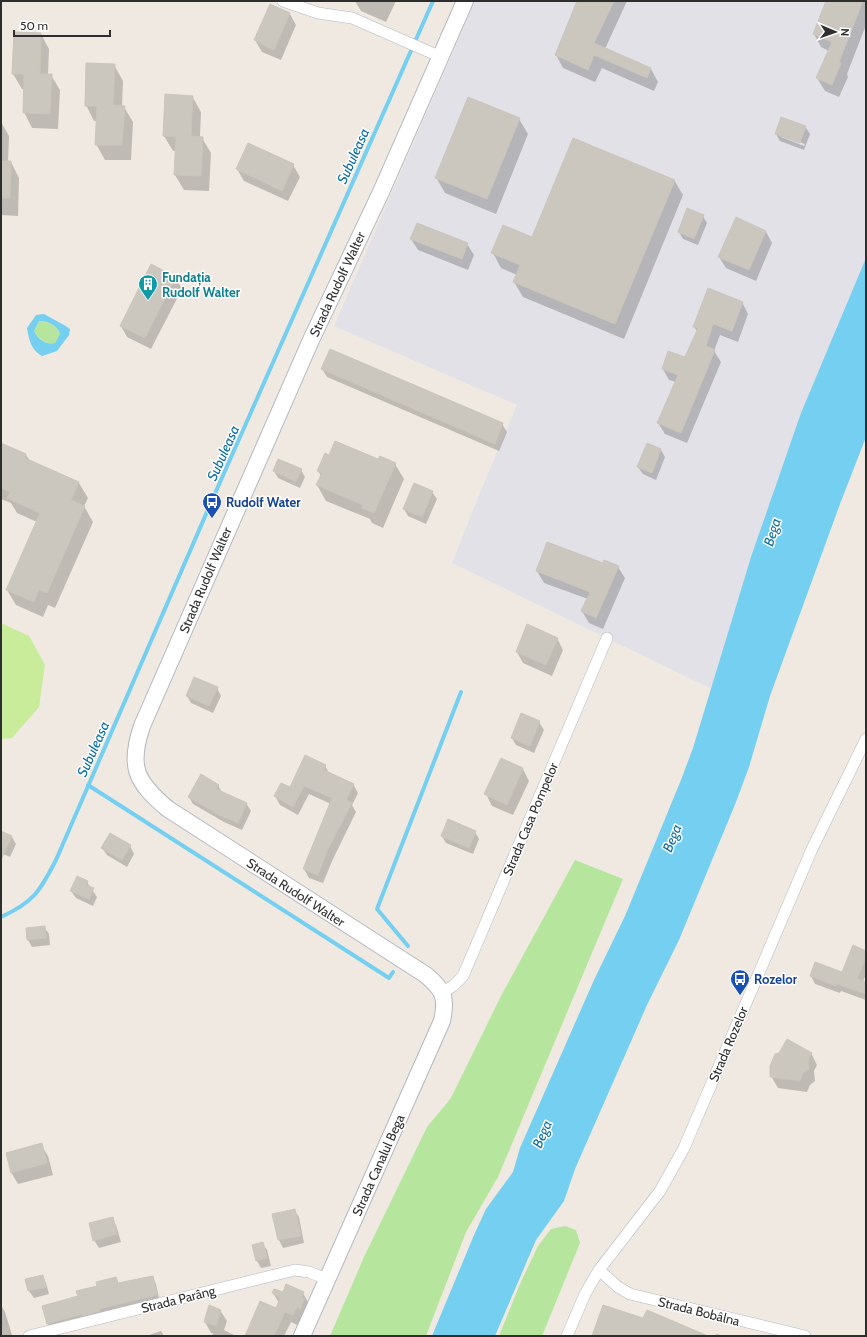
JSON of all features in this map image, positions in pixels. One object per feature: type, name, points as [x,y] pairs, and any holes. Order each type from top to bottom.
[{"type":"street","points":[[283,1],[318,13],[352,18],[441,57]]},
{"type":"street","name":"Strada Rudolf Walter","points":[[443,992],[436,983],[426,975],[168,809],[143,785],[138,774],[135,760],[136,744],[142,726],[224,537],[310,340],[381,192],[465,1]]},
{"type":"street","name":"Strada Casa Pompelor","points":[[443,992],[453,986],[463,976],[607,638]]},
{"type":"street","name":"Strada Rozelor","points":[[567,1336],[585,1294],[599,1270],[660,1191],[684,1148],[812,850],[866,739]]},
{"type":"street","name":"Strada Canalul Bega","points":[[302,1336],[442,1021],[445,1006],[443,992]]},
{"type":"street","name":"Strada Parâng","points":[[29,1336],[63,1332],[294,1270],[309,1272],[327,1279]]},
{"type":"street","name":"Strada Bobâlna","points":[[599,1270],[618,1287],[630,1294],[806,1336]]},
{"type":"shaded area","points":[[475,1],[866,1],[866,271],[716,691],[452,563],[517,405],[334,326]]},
{"type":"green space","points":[[39,321],[52,324],[56,328],[60,334],[55,343],[45,342],[36,334],[34,331]]},
{"type":"green space","points":[[1,623],[29,636],[45,665],[39,707],[12,738],[1,739]]},
{"type":"green space","points":[[575,860],[623,879],[498,1177],[466,1232],[426,1336],[330,1336],[364,1257],[427,1127],[451,1098],[501,996]]},
{"type":"green space","points":[[565,1226],[576,1230],[580,1243],[542,1336],[499,1336],[520,1284],[538,1246],[551,1229]]},
{"type":"water","name":"Bega","points":[[866,258],[866,437],[770,696],[749,767],[736,802],[679,940],[647,1005],[575,1169],[564,1201],[536,1240],[495,1336],[432,1336],[486,1209],[513,1172],[520,1148],[594,980],[625,916],[681,780],[693,748],[751,557],[801,413]]},
{"type":"water","points":[[44,314],[70,329],[69,335],[57,351],[42,356],[33,348],[27,328],[36,315]],"holes":[[[39,321],[52,324],[59,331],[60,334],[55,343],[45,342],[40,339],[34,331]]]},
{"type":"building","points":[[577,1],[614,1],[594,43],[651,68],[647,78],[594,55],[588,70],[555,55]]},
{"type":"building","points":[[826,1],[863,1],[839,62],[841,63],[832,85],[816,78],[832,42],[813,34]]},
{"type":"building","points":[[270,4],[290,13],[274,50],[254,40]]},
{"type":"building","points":[[14,32],[41,33],[40,74],[52,74],[50,114],[23,113],[24,74],[12,74]]},
{"type":"building","points":[[86,63],[115,64],[113,105],[125,106],[122,145],[95,145],[97,106],[85,106]]},
{"type":"building","points":[[165,94],[193,96],[191,136],[203,137],[201,176],[174,175],[176,137],[163,136]]},
{"type":"building","points":[[468,97],[520,118],[487,199],[435,178]]},
{"type":"building","points":[[781,117],[806,126],[800,143],[775,134]]},
{"type":"building","points":[[573,138],[675,180],[615,324],[513,282],[520,265],[491,253],[503,225],[532,237]]},
{"type":"building","points":[[248,143],[294,164],[282,191],[236,169]]},
{"type":"building","points":[[1,161],[11,161],[10,198],[1,198]]},
{"type":"building","points":[[687,208],[704,215],[694,239],[678,232]]},
{"type":"building","points":[[736,217],[766,231],[749,270],[718,257]]},
{"type":"building","points":[[417,223],[468,243],[462,259],[410,239]]},
{"type":"building","name":"Fundația Rudolf Walter","points":[[151,264],[176,277],[145,338],[120,326]]},
{"type":"building","points":[[708,288],[743,302],[732,331],[713,324],[706,346],[715,350],[681,433],[657,423],[678,375],[662,369],[668,351],[685,357],[698,328],[693,327]]},
{"type":"building","points":[[330,349],[503,423],[495,444],[321,369]]},
{"type":"building","points":[[335,441],[378,459],[380,456],[396,463],[374,513],[362,508],[363,505],[316,485],[322,473],[317,471],[325,453],[329,455]]},
{"type":"building","points":[[1,443],[26,454],[25,458],[79,482],[71,500],[85,506],[47,593],[39,590],[34,602],[6,590],[40,513],[7,498],[10,492],[1,488]]},
{"type":"building","points":[[647,443],[661,449],[652,473],[637,467]]},
{"type":"building","points":[[278,459],[302,469],[296,482],[273,471]]},
{"type":"building","points":[[414,483],[433,491],[422,517],[403,509]]},
{"type":"building","points":[[547,542],[603,563],[604,560],[619,566],[596,618],[581,611],[590,592],[536,571]]},
{"type":"building","points":[[527,624],[558,638],[546,665],[516,652]]},
{"type":"building","points":[[194,677],[218,687],[209,706],[186,696]]},
{"type":"building","points":[[521,713],[540,721],[530,746],[511,738]]},
{"type":"building","points":[[305,755],[326,765],[324,770],[354,784],[346,800],[352,803],[328,849],[318,875],[303,869],[332,798],[304,786],[293,807],[274,796],[281,783],[290,787]]},
{"type":"building","points":[[501,758],[523,768],[507,805],[484,794]]},
{"type":"building","points":[[201,774],[219,785],[216,789],[247,803],[238,823],[219,815],[188,797]]},
{"type":"building","points":[[448,819],[476,831],[469,848],[441,836]]},
{"type":"building","points":[[1,831],[12,836],[1,860]]},
{"type":"building","points":[[110,833],[131,845],[122,860],[101,848]]},
{"type":"building","points":[[77,876],[88,881],[86,885],[94,888],[89,899],[70,891]]},
{"type":"building","points":[[45,926],[46,938],[27,940],[26,928]]},
{"type":"building","points":[[853,945],[866,951],[866,957],[857,979],[866,982],[866,994],[837,984],[836,986],[810,976],[815,962],[842,972]]},
{"type":"building","points":[[787,1039],[812,1053],[808,1059],[809,1069],[803,1073],[800,1081],[770,1077],[770,1066],[775,1054],[779,1053]]},
{"type":"building","points":[[42,1143],[47,1163],[11,1173],[6,1153]]},
{"type":"building","points":[[295,1209],[301,1236],[278,1240],[272,1214]]},
{"type":"building","points":[[113,1217],[117,1234],[93,1241],[89,1223]]},
{"type":"building","points":[[263,1242],[267,1258],[256,1261],[252,1245]]},
{"type":"building","points":[[43,1275],[46,1287],[28,1291],[25,1279]]},
{"type":"building","points":[[153,1276],[157,1295],[99,1309],[100,1311],[82,1316],[82,1314],[47,1324],[42,1306],[78,1296],[76,1291],[97,1286],[96,1282],[116,1277],[118,1283]]},
{"type":"building","points":[[286,1284],[304,1292],[301,1298],[304,1299],[300,1309],[297,1307],[293,1315],[285,1312],[274,1336],[245,1336],[260,1301],[276,1308],[280,1298],[272,1293],[274,1289],[283,1292]]},
{"type":"building","points":[[209,1305],[221,1310],[216,1326],[204,1322]]},
{"type":"building","points":[[603,1305],[643,1318],[647,1310],[708,1336],[592,1336]]},
{"type":"waterway","name":"Subuleasa","points":[[1,917],[29,901],[40,888],[56,860],[213,498],[433,1]]},
{"type":"waterway","points":[[408,946],[377,909],[461,692]]},
{"type":"waterway","points":[[88,785],[389,978],[393,972]]},
{"type":"place","name":"Fundația Rudolf Walter","points":[[148,301]]},
{"type":"place","name":"Rudolf Water","points":[[212,519]]},
{"type":"place","name":"Rozelor","points":[[740,996]]}]
